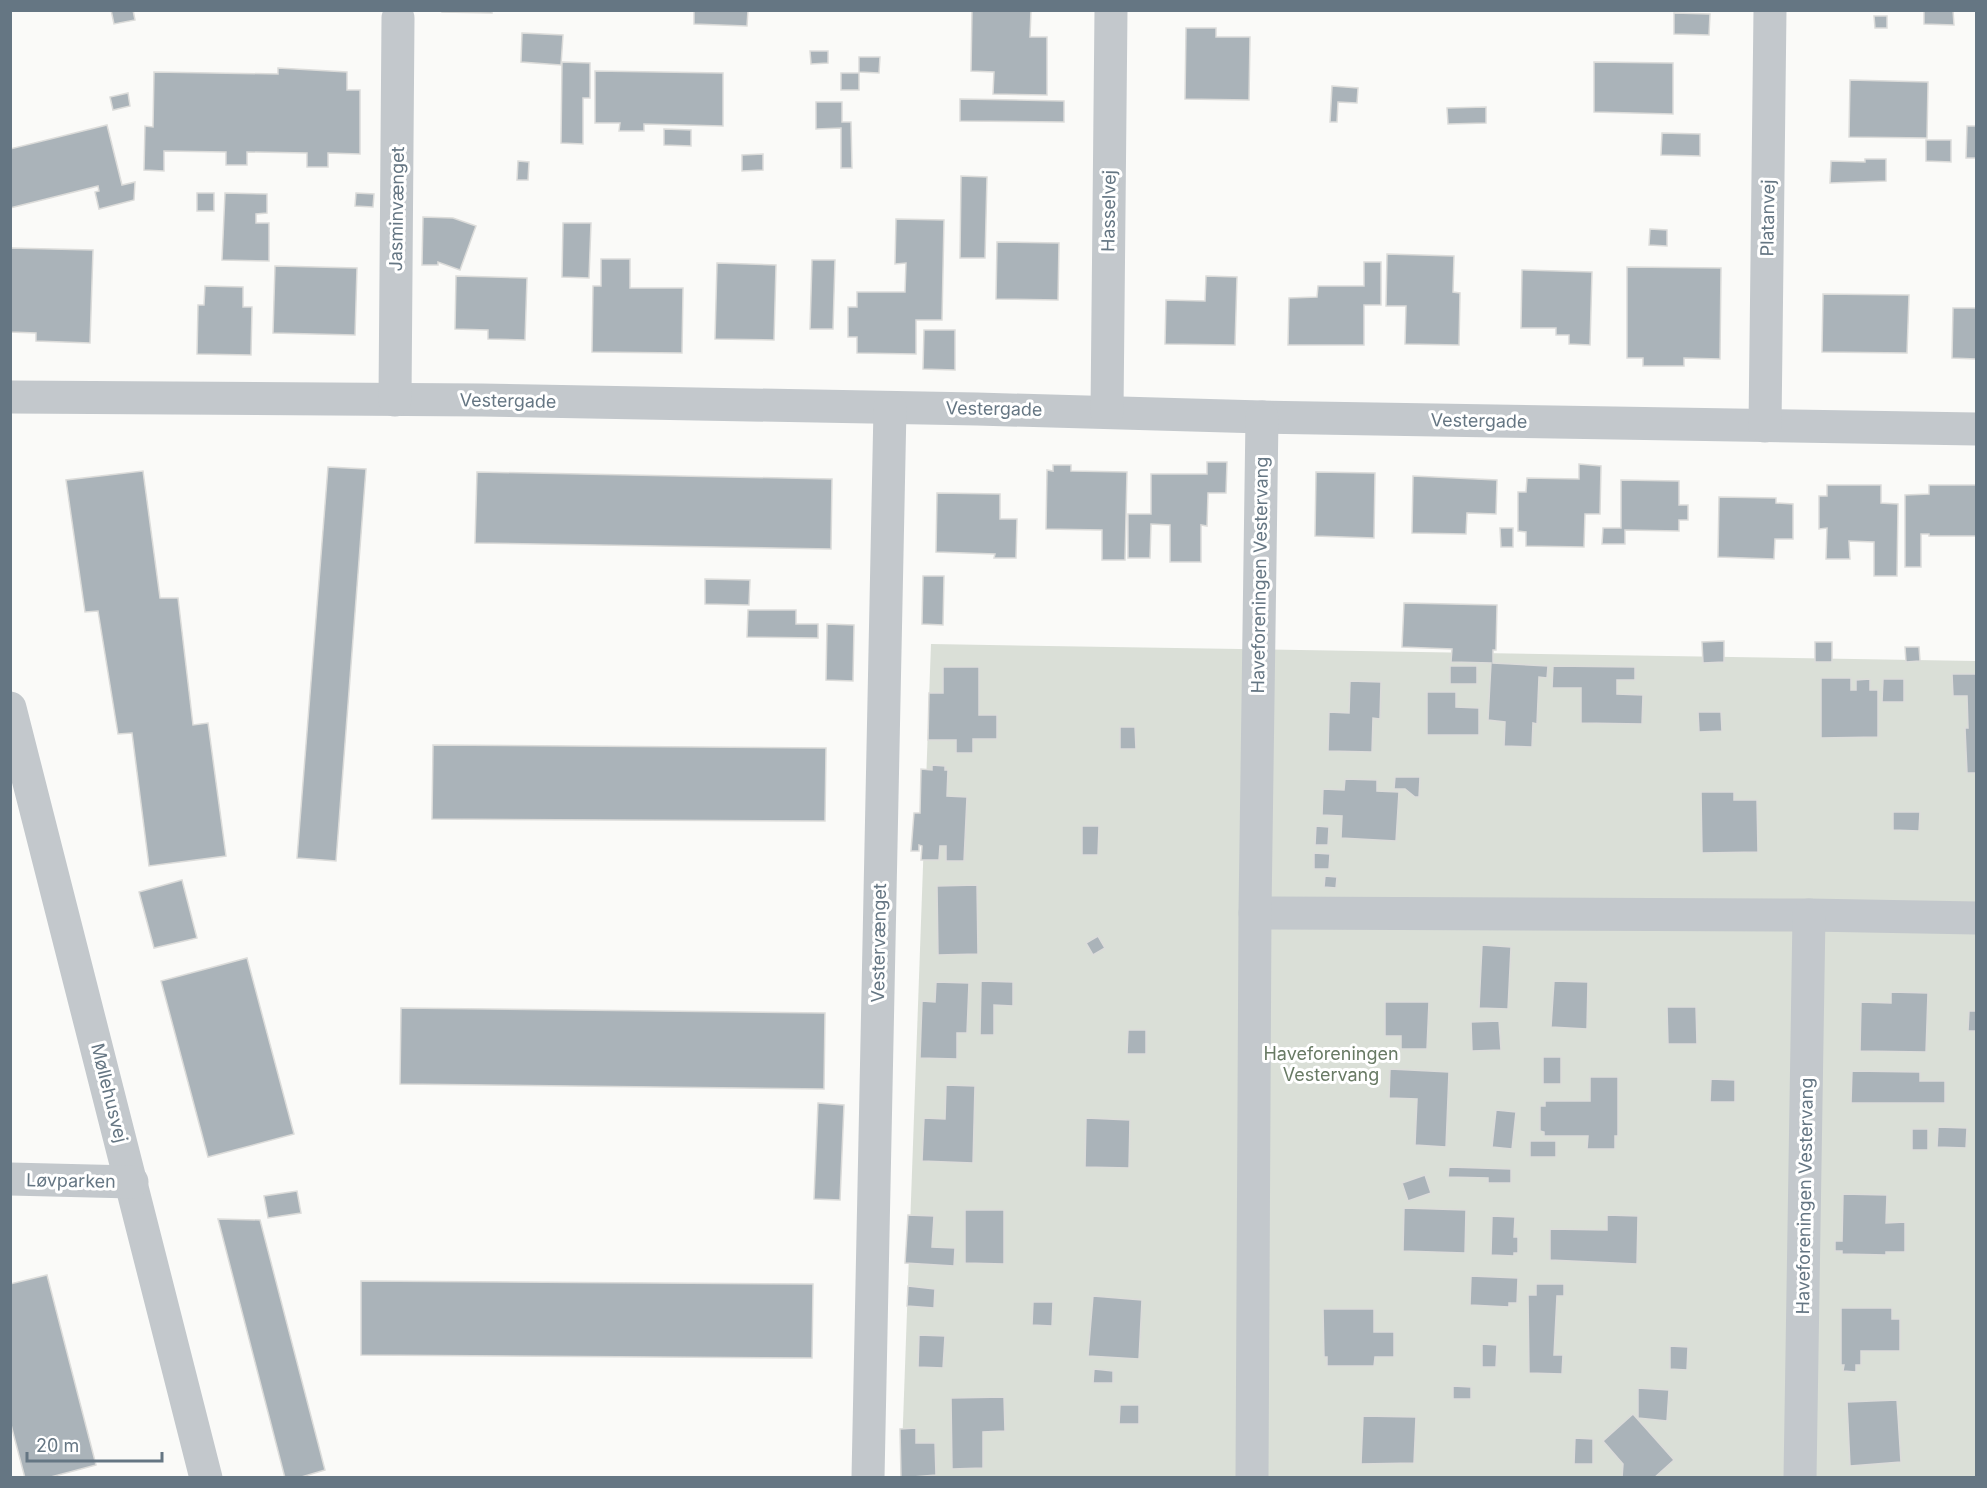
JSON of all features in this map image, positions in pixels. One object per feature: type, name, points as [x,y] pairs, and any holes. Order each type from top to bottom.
[{"type":"street","name":"Hasselvej","points":[[1107,412],[1111,10]]},
{"type":"street","name":"Platanvej","points":[[1766,426],[1770,10]]},
{"type":"street","name":"Jasminvænget","points":[[395,400],[398,18]]},
{"type":"street","name":"Vestergade","points":[[10,397],[395,400],[890,408],[1262,417],[1977,429]]},
{"type":"street","name":"Vestervænget","points":[[868,1478],[890,408]]},
{"type":"street","name":"Haveforeningen Vestervang","points":[[1252,1478],[1255,914],[1262,417]]},
{"type":"street","name":"Møllehusvej","points":[[10,708],[206,1478]]},
{"type":"street","points":[[1255,914],[1809,915],[1977,918]]},
{"type":"street","name":"Haveforeningen Vestervang","points":[[1800,1478],[1809,915]]},
{"type":"street","name":"Løvparken","points":[[10,1179],[132,1182]]},
{"type":"green space","name":"Haveforeningen Vestervang","points":[[931,644],[1976,661],[1976,1477],[901,1478]]},
{"type":"building","points":[[111,10],[133,10],[135,20],[114,24]]},
{"type":"building","points":[[442,10],[492,10],[492,13],[442,12]]},
{"type":"building","points":[[694,10],[748,10],[747,26],[694,24]]},
{"type":"building","points":[[972,10],[1031,10],[1030,37],[1047,37],[1047,95],[993,94],[994,72],[971,71]]},
{"type":"building","points":[[1924,10],[1953,10],[1954,25],[1924,24]]},
{"type":"building","points":[[1674,13],[1710,14],[1709,35],[1674,34]]},
{"type":"building","points":[[1874,16],[1887,16],[1887,28],[1875,28]]},
{"type":"building","points":[[1186,28],[1216,28],[1216,37],[1250,37],[1249,100],[1185,99]]},
{"type":"building","points":[[522,33],[563,35],[561,65],[521,62]]},
{"type":"building","points":[[810,51],[828,51],[828,63],[811,64]]},
{"type":"building","points":[[859,57],[880,57],[879,73],[859,72]]},
{"type":"building","points":[[562,62],[590,63],[590,98],[583,98],[583,144],[561,143]]},
{"type":"building","points":[[1594,62],[1673,63],[1673,114],[1594,112]]},
{"type":"building","points":[[278,68],[347,72],[347,90],[360,90],[360,154],[328,153],[328,167],[307,167],[307,153],[247,152],[247,165],[226,165],[226,152],[164,151],[164,171],[144,170],[145,126],[153,127],[154,72],[278,74]]},
{"type":"building","points":[[595,71],[723,73],[723,126],[644,124],[644,131],[619,131],[620,123],[595,123]]},
{"type":"building","points":[[841,73],[859,73],[859,90],[841,90]]},
{"type":"building","points":[[1850,80],[1928,82],[1927,138],[1849,137]]},
{"type":"building","points":[[1332,86],[1358,88],[1357,103],[1338,102],[1337,122],[1330,122]]},
{"type":"building","points":[[128,93],[130,106],[113,110],[110,97]]},
{"type":"building","points":[[960,99],[1064,101],[1064,122],[960,121]]},
{"type":"building","points":[[816,102],[842,102],[842,122],[851,122],[852,168],[841,168],[841,128],[816,129]]},
{"type":"building","points":[[1486,107],[1486,123],[1448,124],[1447,108]]},
{"type":"building","points":[[107,125],[122,185],[135,182],[134,200],[99,209],[95,192],[99,191],[98,186],[10,208],[10,149]]},
{"type":"building","points":[[1967,126],[1976,126],[1976,158],[1966,158]]},
{"type":"building","points":[[664,129],[691,130],[691,146],[664,145]]},
{"type":"building","points":[[1662,133],[1700,134],[1700,156],[1661,155]]},
{"type":"building","points":[[1926,140],[1951,140],[1951,162],[1926,161]]},
{"type":"building","points":[[763,154],[763,170],[742,171],[742,155]]},
{"type":"building","points":[[1865,159],[1886,159],[1886,181],[1830,183],[1831,161],[1865,162]]},
{"type":"building","points":[[518,161],[529,162],[528,180],[517,180]]},
{"type":"building","points":[[961,176],[987,177],[985,258],[960,258]]},
{"type":"building","points":[[197,193],[214,193],[214,211],[197,211]]},
{"type":"building","points":[[225,193],[267,194],[267,213],[256,214],[256,223],[269,223],[269,261],[222,260]]},
{"type":"building","points":[[356,193],[374,194],[373,207],[355,206]]},
{"type":"building","points":[[423,217],[453,218],[476,226],[460,270],[438,262],[438,265],[422,265]]},
{"type":"building","points":[[896,219],[944,220],[942,320],[916,320],[916,354],[857,353],[857,337],[848,337],[848,307],[857,307],[857,292],[905,292],[906,263],[895,264]]},
{"type":"building","points":[[563,223],[591,223],[589,278],[562,277]]},
{"type":"building","points":[[1650,229],[1667,230],[1667,246],[1649,245]]},
{"type":"building","points":[[997,242],[1059,243],[1058,300],[996,299]]},
{"type":"building","points":[[10,248],[93,250],[90,343],[36,341],[36,333],[10,332]]},
{"type":"building","points":[[1387,254],[1454,256],[1453,292],[1460,293],[1459,345],[1405,344],[1406,306],[1386,306]]},
{"type":"building","points":[[601,259],[630,259],[630,288],[683,288],[682,353],[592,352],[593,286],[601,286]]},
{"type":"building","points":[[812,260],[835,260],[833,329],[810,329]]},
{"type":"building","points":[[1364,262],[1381,262],[1381,305],[1364,305],[1364,345],[1288,345],[1289,298],[1317,297],[1318,286],[1364,286]]},
{"type":"building","points":[[717,263],[776,265],[774,340],[715,339]]},
{"type":"building","points":[[275,266],[357,268],[355,335],[273,333]]},
{"type":"building","points":[[1627,267],[1721,268],[1720,359],[1684,358],[1684,366],[1643,366],[1643,358],[1627,358]]},
{"type":"building","points":[[1522,270],[1592,272],[1590,345],[1569,344],[1569,335],[1556,335],[1556,328],[1521,328]]},
{"type":"building","points":[[456,276],[527,278],[525,340],[488,339],[488,330],[455,329]]},
{"type":"building","points":[[1206,276],[1237,277],[1235,345],[1165,344],[1166,300],[1205,301]]},
{"type":"building","points":[[205,286],[243,287],[243,307],[252,307],[251,355],[197,354],[198,305],[204,305]]},
{"type":"building","points":[[1823,294],[1909,295],[1907,353],[1822,352]]},
{"type":"building","points":[[1953,308],[1976,308],[1976,359],[1952,358]]},
{"type":"building","points":[[924,330],[955,330],[955,370],[923,369]]},
{"type":"building","points":[[1207,462],[1227,462],[1226,493],[1208,493],[1207,526],[1201,525],[1201,562],[1170,562],[1170,525],[1151,524],[1150,558],[1128,558],[1128,514],[1151,514],[1151,474],[1207,474]]},
{"type":"building","points":[[1579,464],[1601,466],[1600,514],[1585,514],[1584,547],[1526,546],[1526,532],[1518,531],[1518,492],[1526,492],[1527,478],[1579,479]]},
{"type":"building","points":[[1053,465],[1071,465],[1071,471],[1127,472],[1125,560],[1102,560],[1102,530],[1046,529],[1047,470],[1053,471]]},
{"type":"building","points":[[328,467],[366,469],[336,861],[297,858]]},
{"type":"building","points":[[143,471],[160,598],[178,598],[193,725],[208,723],[226,856],[149,866],[132,733],[118,734],[98,611],[85,612],[66,480]]},
{"type":"building","points":[[477,472],[832,479],[831,549],[475,543]]},
{"type":"building","points":[[1316,472],[1375,473],[1374,538],[1315,536]]},
{"type":"building","points":[[1413,476],[1497,480],[1496,514],[1467,513],[1466,534],[1412,533]]},
{"type":"building","points":[[1621,480],[1679,481],[1679,505],[1688,505],[1688,520],[1679,520],[1679,531],[1625,530],[1625,544],[1602,544],[1603,528],[1621,528]]},
{"type":"building","points":[[1827,485],[1881,485],[1881,503],[1898,504],[1897,576],[1874,576],[1874,542],[1849,541],[1850,559],[1826,559],[1827,528],[1819,529],[1819,496],[1827,496]]},
{"type":"building","points":[[1929,485],[1976,485],[1976,536],[1921,534],[1921,567],[1905,567],[1905,495],[1929,494]]},
{"type":"building","points":[[937,493],[1000,494],[1000,519],[1017,519],[1016,558],[994,558],[995,554],[936,552]]},
{"type":"building","points":[[1719,497],[1776,498],[1776,503],[1793,504],[1793,539],[1775,539],[1774,559],[1718,557]]},
{"type":"building","points":[[1500,528],[1513,528],[1513,547],[1501,547]]},
{"type":"building","points":[[923,576],[944,576],[943,625],[922,624]]},
{"type":"building","points":[[705,579],[750,580],[749,605],[705,604]]},
{"type":"building","points":[[1404,603],[1497,605],[1496,650],[1493,650],[1493,663],[1548,666],[1547,678],[1539,677],[1537,724],[1533,723],[1532,747],[1504,746],[1505,722],[1488,720],[1491,663],[1451,662],[1452,649],[1402,647]]},
{"type":"building","points":[[748,610],[796,610],[796,624],[818,624],[818,638],[747,637]]},
{"type":"building","points":[[827,624],[854,625],[853,681],[826,680]]},
{"type":"building","points":[[1724,641],[1724,662],[1703,663],[1702,642]]},
{"type":"building","points":[[1815,642],[1832,642],[1832,662],[1815,662]]},
{"type":"building","points":[[1905,647],[1919,647],[1920,661],[1906,662]]},
{"type":"building","points":[[1450,666],[1477,666],[1477,684],[1450,684]]},
{"type":"building","points":[[1553,666],[1635,667],[1635,680],[1617,680],[1617,694],[1643,695],[1642,724],[1581,723],[1581,688],[1552,688]]},
{"type":"building","points":[[943,667],[979,667],[979,715],[997,715],[997,739],[973,739],[973,753],[956,753],[956,740],[928,740],[929,693],[943,693]]},
{"type":"building","points":[[1952,674],[1976,674],[1976,773],[1967,773],[1965,728],[1968,728],[1967,696],[1953,696]]},
{"type":"building","points":[[1821,678],[1851,678],[1851,690],[1856,690],[1856,680],[1870,679],[1870,690],[1878,690],[1878,737],[1821,738]]},
{"type":"building","points":[[1883,679],[1904,679],[1904,702],[1882,702]]},
{"type":"building","points":[[1350,681],[1381,682],[1380,719],[1373,718],[1372,752],[1328,751],[1329,712],[1349,713]]},
{"type":"building","points":[[1427,692],[1456,692],[1456,707],[1479,708],[1479,735],[1427,735]]},
{"type":"building","points":[[1698,712],[1721,712],[1722,731],[1699,732]]},
{"type":"building","points":[[1120,727],[1135,727],[1136,749],[1120,749]]},
{"type":"building","points":[[433,745],[826,748],[825,821],[432,819]]},
{"type":"building","points":[[932,765],[945,766],[945,770],[948,770],[947,796],[967,797],[964,861],[946,861],[946,846],[940,846],[939,860],[921,860],[922,846],[919,845],[919,851],[911,851],[914,813],[920,813],[921,769],[932,770]]},
{"type":"building","points":[[1395,777],[1420,777],[1419,797],[1415,797],[1405,789],[1394,789]]},
{"type":"building","points":[[1345,779],[1377,780],[1377,791],[1399,792],[1396,841],[1341,838],[1342,816],[1322,815],[1323,789],[1344,790]]},
{"type":"building","points":[[1701,792],[1734,792],[1734,800],[1757,800],[1758,852],[1702,853]]},
{"type":"building","points":[[1893,812],[1920,812],[1919,831],[1893,830]]},
{"type":"building","points":[[1082,826],[1099,826],[1098,855],[1082,855]]},
{"type":"building","points":[[1316,826],[1329,827],[1328,845],[1315,845]]},
{"type":"building","points":[[1314,853],[1330,854],[1329,869],[1314,869]]},
{"type":"building","points":[[1325,876],[1337,877],[1336,888],[1324,887]]},
{"type":"building","points":[[182,880],[197,938],[154,948],[139,892]]},
{"type":"building","points":[[977,885],[978,954],[938,955],[937,886]]},
{"type":"building","points":[[1098,936],[1105,948],[1093,955],[1086,943]]},
{"type":"building","points":[[1482,945],[1511,947],[1508,1009],[1479,1008]]},
{"type":"building","points":[[247,958],[294,1134],[208,1157],[161,981]]},
{"type":"building","points":[[981,981],[1013,982],[1013,1006],[994,1005],[994,1035],[980,1035]]},
{"type":"building","points":[[1554,981],[1588,982],[1587,1029],[1551,1027]]},
{"type":"building","points":[[936,982],[969,983],[967,1033],[957,1033],[957,1059],[920,1058],[922,1001],[935,1002]]},
{"type":"building","points":[[1891,992],[1928,993],[1926,1052],[1860,1051],[1861,1002],[1891,1003]]},
{"type":"building","points":[[1385,1002],[1429,1002],[1427,1049],[1401,1049],[1401,1036],[1385,1036]]},
{"type":"building","points":[[1667,1007],[1696,1007],[1697,1044],[1668,1044]]},
{"type":"building","points":[[401,1008],[825,1013],[824,1089],[400,1084]]},
{"type":"building","points":[[1969,1011],[1976,1011],[1976,1031],[1968,1031]]},
{"type":"building","points":[[1499,1021],[1501,1050],[1472,1051],[1471,1022]]},
{"type":"building","points":[[1128,1030],[1146,1030],[1146,1054],[1127,1054]]},
{"type":"building","points":[[1543,1057],[1561,1057],[1561,1084],[1543,1084]]},
{"type":"building","points":[[1390,1069],[1449,1072],[1446,1147],[1415,1145],[1417,1099],[1389,1098]]},
{"type":"building","points":[[1852,1071],[1920,1072],[1920,1081],[1945,1081],[1945,1103],[1851,1103]]},
{"type":"building","points":[[1590,1077],[1618,1077],[1618,1136],[1615,1136],[1615,1149],[1587,1149],[1588,1136],[1544,1136],[1544,1132],[1540,1131],[1540,1106],[1545,1106],[1545,1101],[1590,1101]]},
{"type":"building","points":[[1711,1079],[1735,1080],[1735,1102],[1710,1102]]},
{"type":"building","points":[[946,1085],[975,1086],[973,1163],[922,1161],[924,1118],[945,1119]]},
{"type":"building","points":[[818,1103],[844,1105],[840,1200],[814,1199]]},
{"type":"building","points":[[1496,1110],[1516,1112],[1512,1149],[1492,1147]]},
{"type":"building","points":[[1086,1118],[1130,1120],[1129,1168],[1085,1167]]},
{"type":"building","points":[[1938,1127],[1967,1128],[1966,1148],[1937,1147]]},
{"type":"building","points":[[1912,1129],[1928,1129],[1928,1150],[1912,1150]]},
{"type":"building","points":[[1530,1141],[1556,1141],[1556,1157],[1530,1157]]},
{"type":"building","points":[[1449,1167],[1511,1169],[1511,1183],[1488,1183],[1488,1178],[1448,1177]]},
{"type":"building","points":[[1425,1175],[1431,1193],[1408,1201],[1402,1183]]},
{"type":"building","points":[[297,1191],[301,1213],[268,1218],[264,1196]]},
{"type":"building","points":[[1843,1194],[1887,1195],[1886,1223],[1905,1222],[1905,1252],[1886,1252],[1886,1255],[1842,1254],[1842,1251],[1835,1251],[1835,1241],[1842,1241]]},
{"type":"building","points":[[1404,1208],[1466,1210],[1465,1253],[1403,1251]]},
{"type":"building","points":[[965,1210],[1004,1210],[1004,1264],[965,1263]]},
{"type":"building","points":[[908,1215],[934,1216],[932,1247],[955,1248],[954,1266],[905,1263]]},
{"type":"building","points":[[1607,1215],[1638,1216],[1637,1264],[1550,1260],[1550,1229],[1607,1230]]},
{"type":"building","points":[[1492,1216],[1515,1217],[1514,1237],[1518,1237],[1518,1253],[1514,1253],[1514,1256],[1491,1255]]},
{"type":"building","points":[[218,1219],[260,1220],[325,1470],[298,1478],[285,1478]]},
{"type":"building","points":[[47,1275],[96,1465],[47,1478],[25,1478],[10,1421],[10,1284]]},
{"type":"building","points":[[1471,1276],[1518,1278],[1517,1303],[1509,1303],[1509,1307],[1470,1305]]},
{"type":"building","points":[[361,1281],[813,1284],[812,1358],[361,1355]]},
{"type":"building","points":[[1536,1284],[1564,1284],[1564,1296],[1557,1296],[1554,1355],[1563,1355],[1562,1374],[1529,1373],[1528,1295],[1536,1295]]},
{"type":"building","points":[[908,1286],[935,1289],[934,1308],[907,1306]]},
{"type":"building","points":[[1093,1296],[1142,1300],[1139,1359],[1088,1356]]},
{"type":"building","points":[[1033,1302],[1053,1302],[1052,1326],[1032,1325]]},
{"type":"building","points":[[1841,1308],[1892,1308],[1892,1319],[1900,1319],[1900,1351],[1861,1351],[1861,1365],[1856,1365],[1856,1372],[1843,1371],[1844,1365],[1841,1365]]},
{"type":"building","points":[[1323,1309],[1374,1309],[1374,1332],[1394,1332],[1394,1357],[1375,1357],[1374,1366],[1327,1366],[1327,1357],[1324,1357]]},
{"type":"building","points":[[919,1335],[945,1336],[943,1368],[918,1367]]},
{"type":"building","points":[[1482,1344],[1497,1345],[1496,1367],[1482,1367]]},
{"type":"building","points":[[1670,1346],[1688,1347],[1687,1370],[1670,1369]]},
{"type":"building","points":[[1094,1369],[1113,1371],[1113,1383],[1093,1383]]},
{"type":"building","points":[[1453,1386],[1471,1387],[1471,1399],[1453,1399]]},
{"type":"building","points":[[1638,1388],[1669,1390],[1667,1421],[1638,1418]]},
{"type":"building","points":[[1004,1397],[1005,1431],[983,1432],[983,1468],[952,1469],[951,1398]]},
{"type":"building","points":[[1897,1400],[1901,1462],[1850,1466],[1847,1402]]},
{"type":"building","points":[[1120,1405],[1139,1405],[1139,1424],[1119,1424]]},
{"type":"building","points":[[1633,1414],[1674,1460],[1654,1478],[1622,1478],[1623,1464],[1603,1441]]},
{"type":"building","points":[[1363,1416],[1416,1417],[1414,1463],[1361,1464]]},
{"type":"building","points":[[916,1428],[916,1443],[935,1443],[936,1475],[901,1478],[900,1429]]},
{"type":"building","points":[[1575,1438],[1593,1439],[1593,1464],[1574,1464]]}]
